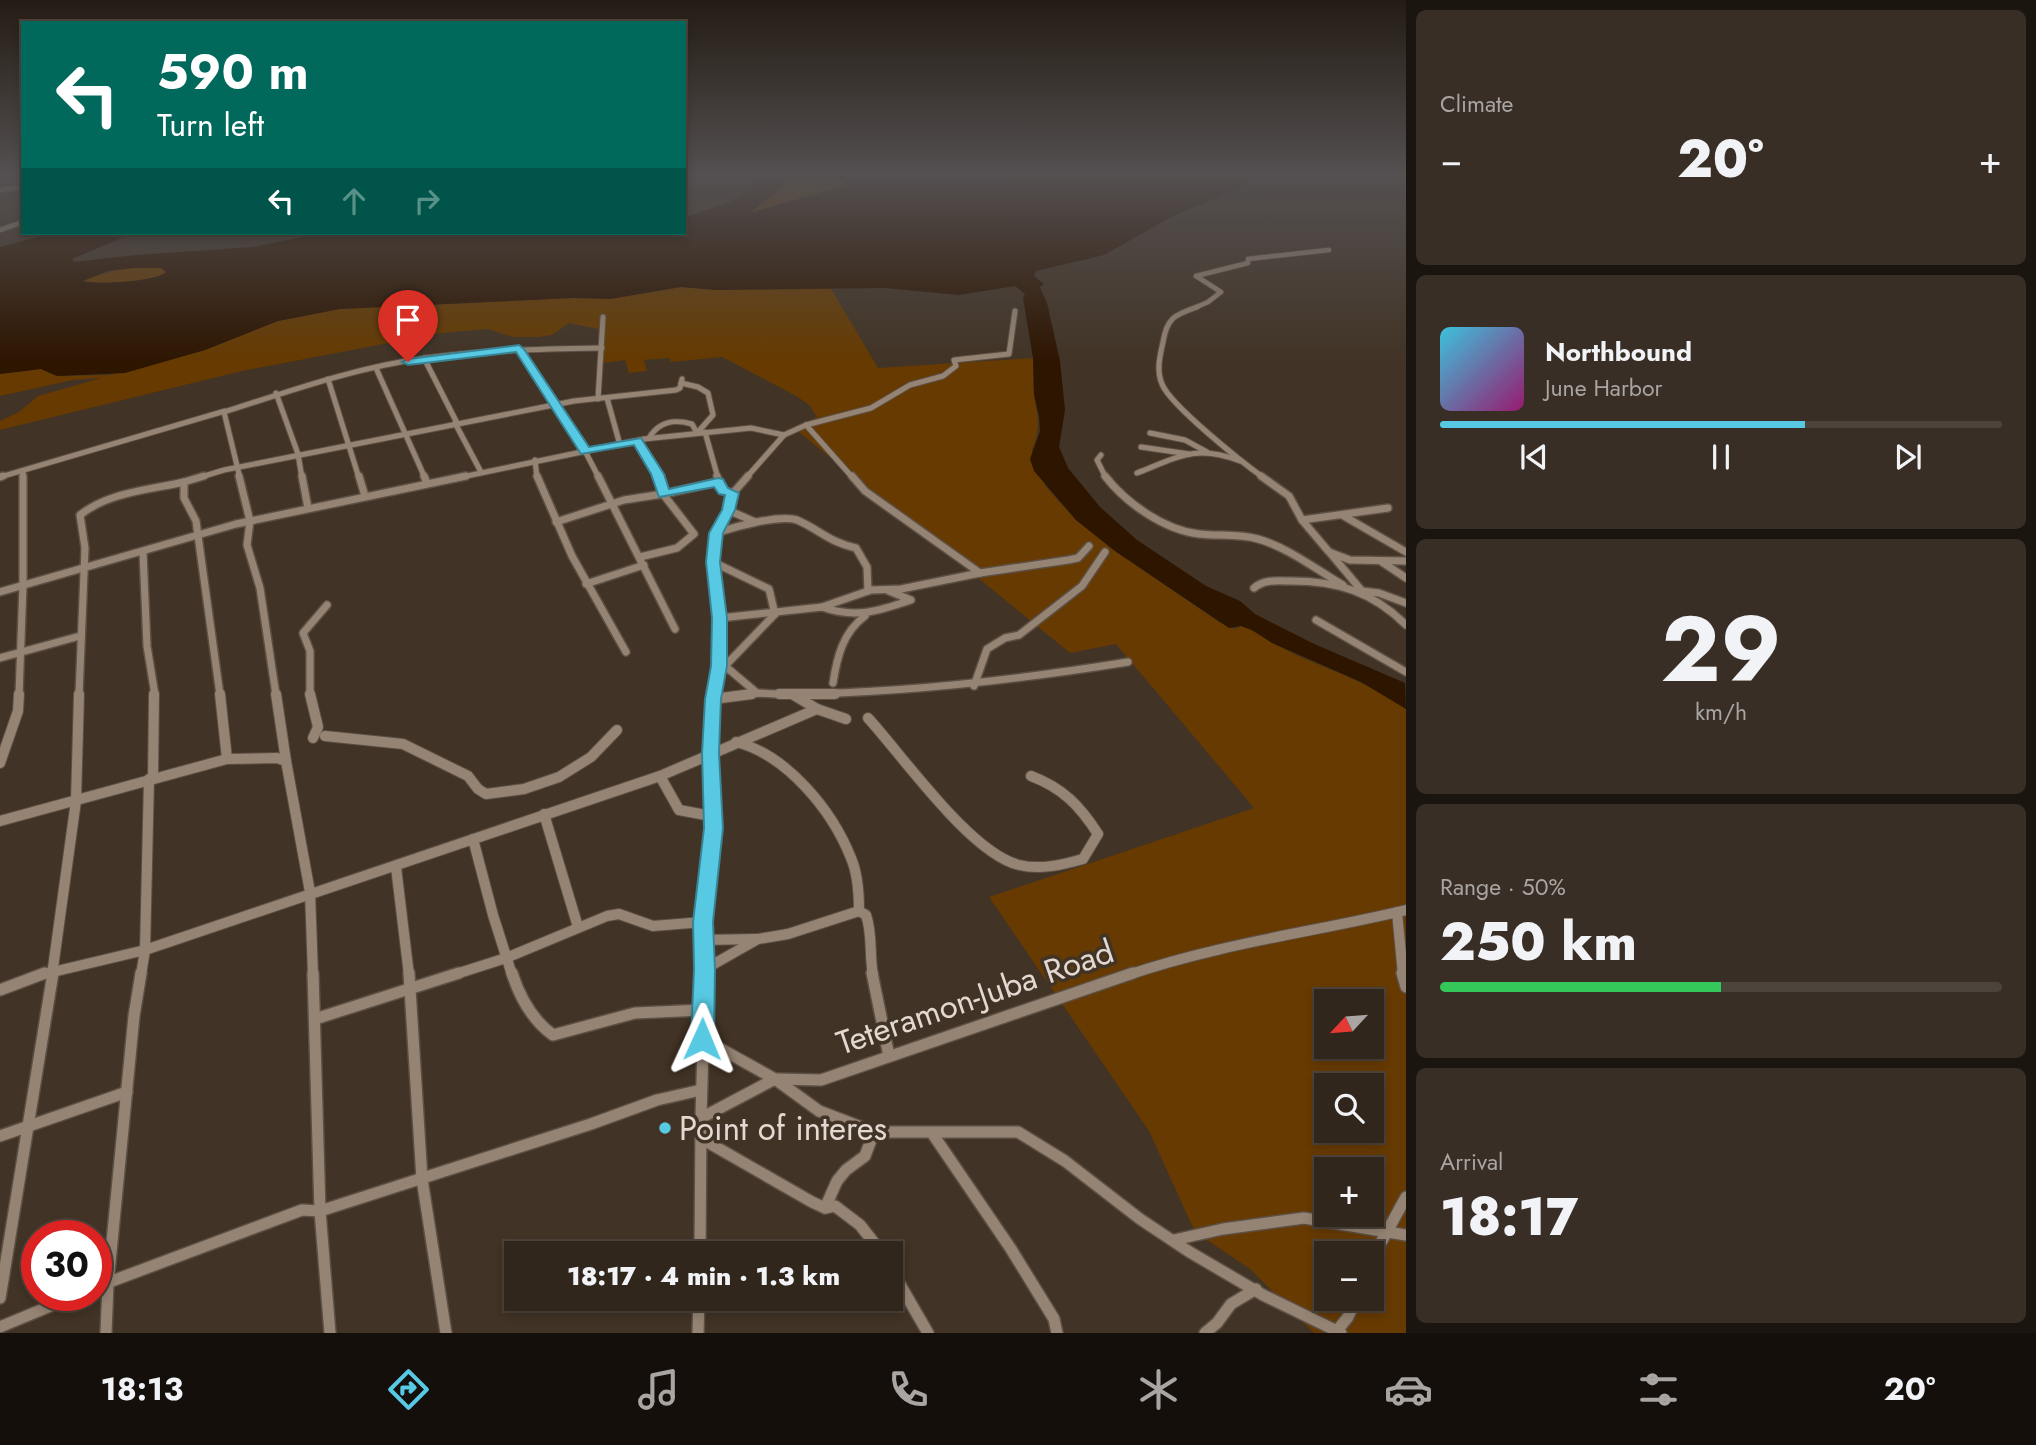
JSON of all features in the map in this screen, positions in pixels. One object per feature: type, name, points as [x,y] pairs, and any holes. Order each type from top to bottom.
[{"type":"street","points":[[1240,461],[1239,457],[1165,391],[1158,366],[1166,325],[1179,314],[1206,305],[1221,292],[1196,276],[1200,274],[1240,267],[1248,263],[1248,259],[1329,250]]},
{"type":"street","points":[[700,1241],[705,969],[702,940],[713,828],[710,753],[713,699],[722,666],[720,618],[713,562],[716,533],[733,493],[784,435],[806,425],[870,408],[910,385],[949,373],[956,366],[954,360],[1009,354],[1015,311]]},
{"type":"street","points":[[598,398],[603,317]]},
{"type":"street","points":[[0,477],[57,458],[225,411],[276,393],[376,368],[424,358],[519,349],[602,348]]},
{"type":"street","points":[[519,349],[585,451],[675,629]]},
{"type":"street","points":[[424,358],[481,472]]},
{"type":"street","points":[[376,368],[427,483]]},
{"type":"street","points":[[328,379],[365,496]]},
{"type":"street","points":[[0,1298],[53,970],[76,801],[85,548],[79,522],[84,511],[108,500],[237,467],[555,405],[676,390],[682,381],[708,393],[713,415],[701,433]]},
{"type":"street","points":[[276,393],[298,454],[308,508]]},
{"type":"street","points":[[607,398],[620,444]]},
{"type":"street","points":[[225,411],[223,417],[250,521],[247,545],[260,587],[286,761],[310,892],[320,1211],[330,1333]]},
{"type":"street","points":[[649,438],[657,425],[671,421],[692,424],[701,433],[723,491],[733,493]]},
{"type":"street","points":[[806,425],[865,491],[980,573]]},
{"type":"street","points":[[0,592],[250,521],[535,460],[649,438],[751,428],[784,435]]},
{"type":"street","points":[[1150,433],[1185,440],[1207,452]]},
{"type":"street","points":[[637,441],[658,474],[663,494],[694,534],[687,544],[668,552],[640,557]]},
{"type":"street","points":[[1217,452],[1222,443]]},
{"type":"street","points":[[1141,447],[1189,454]]},
{"type":"street","points":[[1137,473],[1189,454],[1217,452],[1240,461],[1289,496],[1302,520],[1362,591],[1389,608],[1406,625]]},
{"type":"street","points":[[1101,455],[1097,460],[1102,476],[1144,512],[1166,525],[1198,534],[1233,533],[1255,537],[1343,585]]},
{"type":"street","points":[[535,460],[536,475],[556,522],[586,584],[626,652]]},
{"type":"street","points":[[0,763],[18,710],[23,585],[23,471]]},
{"type":"street","points":[[184,482],[182,490],[185,503],[196,521],[216,653],[227,759]]},
{"type":"street","points":[[556,522],[610,504],[718,482]]},
{"type":"street","points":[[1302,520],[1388,508]]},
{"type":"street","points":[[728,510],[758,523]]},
{"type":"street","points":[[1342,514],[1406,552]]},
{"type":"street","points":[[716,533],[747,523],[793,519],[835,542],[856,548],[867,567],[868,591]]},
{"type":"street","points":[[720,618],[822,607],[868,591],[1078,558],[1089,546]]},
{"type":"street","points":[[110,1220],[145,950],[155,698],[147,646],[143,552]]},
{"type":"street","points":[[974,686],[987,649],[1005,638],[1019,635],[1082,586],[1105,552]]},
{"type":"street","points":[[1329,552],[1350,560],[1406,561]]},
{"type":"street","points":[[713,562],[769,589],[775,614]]},
{"type":"street","points":[[1382,562],[1406,578]]},
{"type":"street","points":[[586,584],[644,565]]},
{"type":"street","points":[[1254,588],[1261,582],[1324,580],[1379,593],[1406,603]]},
{"type":"street","points":[[833,683],[835,666],[854,622],[911,600],[887,590]]},
{"type":"street","points":[[313,738],[318,727],[310,694],[310,651],[303,635],[327,605]]},
{"type":"street","points":[[822,607],[839,614],[865,616]]},
{"type":"street","points":[[722,666],[775,614]]},
{"type":"street","points":[[1316,621],[1406,672]]},
{"type":"street","points":[[0,658],[80,636]]},
{"type":"street","points":[[713,699],[757,693],[843,695],[974,686],[1128,662]]},
{"type":"street","points":[[722,666],[757,693]]},
{"type":"street","points":[[792,694],[817,709],[846,719]]},
{"type":"street","points":[[0,990],[53,970],[145,950],[310,892],[396,867],[660,776],[817,709]]},
{"type":"street","points":[[868,718],[976,840],[1010,862],[1051,868],[1083,859],[1098,834],[1082,807],[1057,785],[1031,776]]},
{"type":"street","points":[[325,736],[403,744],[468,776],[478,789],[486,794],[547,783],[569,773],[601,749],[617,730]]},
{"type":"street","points":[[736,742],[758,748],[780,764],[817,804],[850,857],[857,878],[859,911]]},
{"type":"street","points":[[0,821],[227,759],[277,758],[286,761]]},
{"type":"street","points":[[660,776],[680,810],[711,817]]},
{"type":"street","points":[[544,814],[578,927]]},
{"type":"street","points":[[473,839],[506,958],[526,1006],[547,1034],[566,1032],[635,1013],[703,1010]]},
{"type":"street","points":[[396,867],[411,989],[422,1179],[446,1333]]},
{"type":"street","points":[[702,940],[758,939],[788,934],[859,911],[866,915],[871,929],[870,961],[889,1056]]},
{"type":"street","points":[[1401,911],[1406,987]]},
{"type":"street","name":"Teteramon-Juba Road","points":[[701,1118],[775,1079],[821,1080],[1148,968],[1242,942],[1325,929],[1401,911]]},
{"type":"street","points":[[315,1019],[506,958],[578,927],[619,914],[653,926],[703,922]]},
{"type":"street","points":[[705,969],[758,939]]},
{"type":"street","points":[[702,1039],[775,1079],[819,1111],[874,1132],[1018,1132],[1212,1266],[1337,1332],[1351,1311]]},
{"type":"street","points":[[112,1281],[302,1210],[320,1211],[591,1124],[657,1100],[701,1090]]},
{"type":"street","points":[[0,1136],[127,1092]]},
{"type":"street","points":[[825,1208],[837,1181],[846,1170],[865,1156],[874,1132]]},
{"type":"street","points":[[932,1133],[1011,1249],[1054,1319],[1057,1333]]},
{"type":"street","points":[[702,1139],[825,1208],[835,1206],[853,1219],[871,1241]]},
{"type":"street","points":[[1383,1241],[1406,1197]]},
{"type":"street","points":[[1174,1240],[1247,1225],[1304,1218],[1406,1235]]},
{"type":"street","points":[[1205,1333],[1217,1323],[1231,1304],[1256,1289]]},
{"type":"street","points":[[903,1290],[928,1333]]},
{"type":"street","points":[[0,1327],[38,1311]]},
{"type":"street","points":[[104,1311],[106,1333]]},
{"type":"street","points":[[698,1333],[699,1311]]},
{"type":"shaded area","points":[[33,238],[121,238],[72,259],[74,262],[253,247],[296,238],[1134,238],[1104,255],[1036,271],[1034,276],[1044,284],[1040,287],[1047,303],[1060,361],[1065,410],[1059,447],[1068,468],[1100,507],[1137,540],[1206,586],[1240,601],[1255,614],[1312,643],[1405,683],[1406,709],[1361,682],[1272,643],[1252,630],[1241,626],[1229,628],[1115,551],[1076,520],[1034,471],[1030,459],[1040,431],[1039,416],[1034,395],[1033,358],[1023,298],[1025,294],[1015,286],[959,295],[885,288],[716,290],[681,287],[610,299],[574,298],[340,309],[278,321],[205,350],[125,373],[57,376],[41,369],[0,374],[0,247]],"holes":[[[134,268],[161,268],[166,272],[150,278],[112,283],[83,281],[108,271]]]},
{"type":"shaded area","points":[[123,268],[161,268],[166,272],[125,282],[82,280]]},
{"type":"shaded area","points":[[681,287],[716,290],[830,287],[878,368],[1033,358],[1038,427],[1032,450],[1046,487],[1076,520],[1115,551],[1219,622],[1235,629],[1241,626],[1248,629],[1294,654],[1366,685],[1406,709],[1406,1333],[1314,1333],[1250,1269],[1195,1232],[1149,1131],[989,897],[1254,808],[1116,644],[1070,653],[794,428],[817,417],[809,405],[798,397],[722,357],[671,362],[669,358],[644,360],[647,371],[629,373],[625,360],[604,363],[603,330],[569,323],[552,335],[538,337],[512,337],[488,329],[441,333],[242,371],[0,430],[0,421],[19,412],[38,396],[101,378],[73,380],[0,396],[0,374],[41,369],[57,376],[110,375],[205,350],[278,321],[340,309],[574,298],[610,299]]},
{"type":"place","name":"Point of interes","points":[[665,1128]]},
{"type":"route","points":[[408,362],[424,358],[519,349],[585,451],[637,441],[658,474],[664,495],[718,482],[723,491],[733,493],[724,521],[716,533],[713,562],[720,618],[719,666],[713,699],[710,753],[713,828],[702,940],[705,969],[702,1039]]}]
